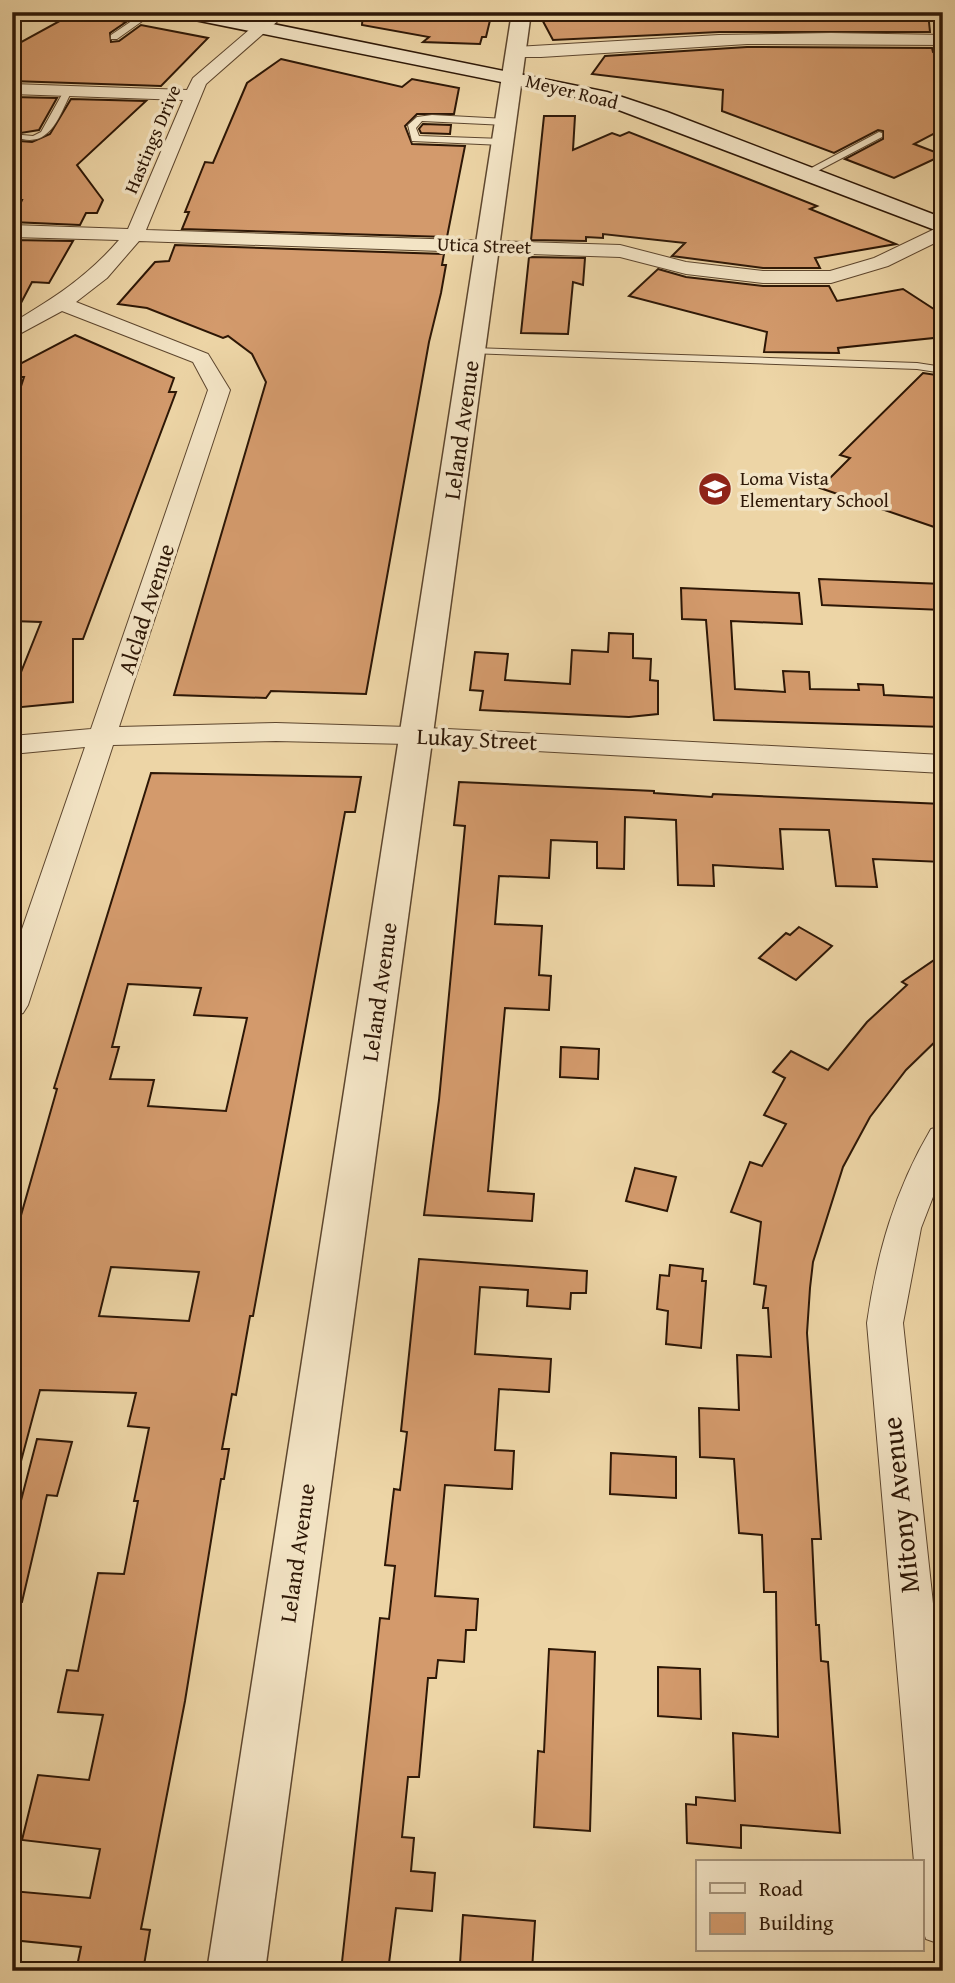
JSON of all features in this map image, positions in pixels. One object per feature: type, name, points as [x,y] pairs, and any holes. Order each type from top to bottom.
[{"type":"street","name":"Meyer Road","points":[[185,12],[264,27],[515,64],[807,173],[943,228]]},
{"type":"street","name":"Hastings Drive","points":[[12,332],[61,303],[100,274],[135,234],[199,82],[280,12]]},
{"type":"street","name":"Leland Avenue","points":[[236,1971],[522,12]]},
{"type":"street","points":[[515,64],[569,52],[757,38],[943,40]]},
{"type":"street","points":[[12,89],[192,95]]},
{"type":"street","name":"Utica Street","points":[[12,231],[620,251],[687,268],[762,277],[831,276],[881,262],[943,228]]},
{"type":"street","name":"Alclad Avenue","points":[[12,1005],[219,390],[201,358],[61,303]]},
{"type":"street","name":"Lukay Street","points":[[12,745],[104,734],[230,731],[417,735],[943,764]]},
{"type":"street","name":"Mitony Avenue","points":[[943,1139],[926,1166],[907,1213],[892,1266],[885,1322],[943,1922]]},
{"type":"lane","points":[[114,37],[151,12]]},
{"type":"lane","points":[[25,137],[34,139],[44,134],[68,91]]},
{"type":"lane","points":[[432,118],[505,132],[415,139],[411,127],[420,119],[432,118]]},
{"type":"lane","points":[[807,173],[878,135]]},
{"type":"lane","points":[[472,351],[917,366],[943,370]]},
{"type":"building","points":[[76,12],[126,22],[110,33],[111,42],[119,41],[141,25],[208,38],[161,86],[12,81],[12,47]]},
{"type":"building","points":[[363,12],[492,12],[486,37],[482,37],[480,44],[423,42],[429,37],[362,25]]},
{"type":"building","points":[[538,12],[928,12],[930,32],[719,32],[553,40]]},
{"type":"building","points":[[747,47],[932,48],[933,52],[943,57],[943,129],[914,144],[943,155],[894,178],[845,159],[883,139],[883,131],[878,130],[834,153],[722,111],[723,90],[592,74],[605,56]]},
{"type":"building","points":[[281,59],[402,87],[412,79],[459,88],[454,114],[417,114],[405,126],[412,144],[465,146],[447,237],[182,229],[189,212],[185,212],[205,162],[213,163],[247,83]]},
{"type":"building","points":[[12,97],[57,98],[39,130],[20,133],[20,141],[32,142],[50,134],[71,99],[146,101],[77,165],[103,200],[97,213],[86,213],[80,225],[12,222],[22,200],[12,200],[12,181],[18,172],[12,171]]},
{"type":"building","points":[[544,116],[575,116],[573,150],[612,133],[620,136],[629,132],[817,206],[810,209],[896,244],[815,258],[820,268],[763,268],[672,256],[685,243],[603,234],[603,238],[586,237],[586,241],[531,240]]},
{"type":"building","points":[[423,124],[451,125],[450,134],[421,133],[419,129]]},
{"type":"building","points":[[12,240],[73,241],[49,283],[32,282],[12,320]]},
{"type":"building","points":[[175,245],[444,254],[442,265],[446,265],[429,342],[366,694],[271,691],[266,698],[174,695],[266,382],[252,354],[228,336],[223,338],[147,308],[118,304],[155,262],[169,261]]},
{"type":"building","points":[[529,257],[585,258],[583,285],[573,282],[568,334],[521,333]]},
{"type":"building","points":[[658,269],[686,277],[763,286],[829,286],[837,301],[903,289],[943,315],[943,337],[838,348],[839,353],[764,352],[767,332],[629,296]]},
{"type":"building","points":[[75,335],[174,378],[169,392],[176,392],[83,639],[73,639],[73,702],[12,708],[12,678],[19,677],[41,622],[12,621],[12,414],[24,377],[12,377],[12,368]]},
{"type":"building","points":[[923,373],[943,376],[943,530],[820,488],[850,458],[840,455]]},
{"type":"building","points":[[819,579],[943,584],[943,610],[822,605]]},
{"type":"building","points":[[681,588],[799,593],[802,624],[731,621],[735,689],[785,692],[783,671],[809,672],[810,689],[859,690],[858,684],[883,685],[884,695],[943,698],[943,727],[714,720],[706,620],[682,619]]},
{"type":"building","points":[[609,633],[633,634],[633,658],[651,659],[650,680],[658,681],[658,714],[629,717],[480,710],[483,691],[470,690],[475,652],[508,654],[505,680],[570,684],[572,650],[608,652]]},
{"type":"building","points":[[151,773],[361,777],[355,812],[345,812],[253,1316],[250,1316],[236,1395],[232,1394],[222,1449],[229,1449],[224,1479],[221,1479],[185,1701],[141,1929],[150,1930],[143,1971],[76,1971],[81,1947],[12,1940],[12,1891],[90,1898],[100,1849],[22,1840],[38,1775],[89,1780],[103,1715],[58,1712],[67,1670],[78,1671],[98,1573],[124,1574],[138,1501],[134,1501],[149,1428],[128,1426],[136,1393],[40,1390],[20,1465],[12,1464],[12,1247],[57,1089],[54,1088]],"holes":[[[128,984],[201,988],[194,1015],[247,1018],[226,1111],[148,1106],[154,1080],[110,1079],[119,1047],[112,1047]],[[111,1267],[199,1272],[189,1321],[99,1316]]]},
{"type":"building","points":[[459,782],[654,791],[712,797],[713,794],[943,804],[943,862],[873,859],[877,887],[836,886],[829,830],[780,829],[783,869],[713,865],[714,886],[678,885],[676,820],[625,817],[624,869],[597,868],[597,842],[551,840],[549,878],[499,876],[495,924],[542,926],[539,975],[551,976],[549,1010],[505,1008],[488,1191],[534,1194],[532,1221],[424,1215],[439,1100],[465,826],[454,825]]},
{"type":"building","points":[[799,927],[832,946],[796,980],[759,958],[786,933],[790,935]]},
{"type":"building","points":[[943,954],[943,1034],[906,1070],[870,1117],[843,1167],[813,1262],[807,1333],[821,1539],[812,1539],[816,1625],[819,1625],[821,1661],[828,1662],[840,1833],[741,1825],[741,1848],[687,1843],[686,1804],[696,1805],[696,1797],[735,1801],[733,1733],[778,1737],[776,1592],[764,1592],[762,1535],[739,1533],[734,1459],[700,1457],[699,1408],[739,1410],[737,1355],[771,1357],[768,1308],[763,1308],[766,1286],[754,1284],[761,1222],[731,1212],[750,1162],[762,1166],[786,1124],[764,1115],[785,1078],[773,1072],[791,1051],[828,1070],[867,1022],[907,985],[902,982]]},
{"type":"building","points":[[561,1047],[599,1049],[598,1079],[560,1077]]},
{"type":"building","points":[[635,1168],[676,1177],[667,1211],[626,1201]]},
{"type":"building","points":[[419,1259],[587,1271],[586,1293],[571,1293],[570,1309],[527,1306],[528,1290],[480,1287],[475,1354],[551,1359],[549,1392],[499,1389],[495,1450],[514,1451],[512,1489],[445,1485],[435,1596],[478,1599],[476,1630],[466,1630],[464,1662],[438,1660],[436,1678],[428,1678],[419,1777],[408,1777],[402,1837],[414,1838],[411,1871],[435,1873],[432,1911],[396,1908],[388,1971],[341,1971],[380,1618],[389,1619],[395,1566],[385,1565],[394,1489],[400,1490],[407,1432],[401,1431]]},
{"type":"building","points":[[670,1265],[703,1269],[702,1281],[706,1281],[701,1348],[666,1344],[668,1311],[657,1309],[660,1275],[669,1276]]},
{"type":"building","points":[[37,1439],[72,1442],[57,1496],[47,1495],[22,1602],[12,1601],[12,1511],[18,1512]]},
{"type":"building","points":[[611,1453],[676,1457],[676,1498],[610,1494]]},
{"type":"building","points":[[549,1649],[595,1652],[590,1831],[534,1827],[538,1751],[544,1752]]},
{"type":"building","points":[[658,1667],[700,1669],[701,1719],[658,1716]]},
{"type":"building","points":[[463,1915],[535,1921],[532,1971],[460,1964]]},
{"type":"place","name":"Loma Vista Elementary School","points":[[715,489]]}]
